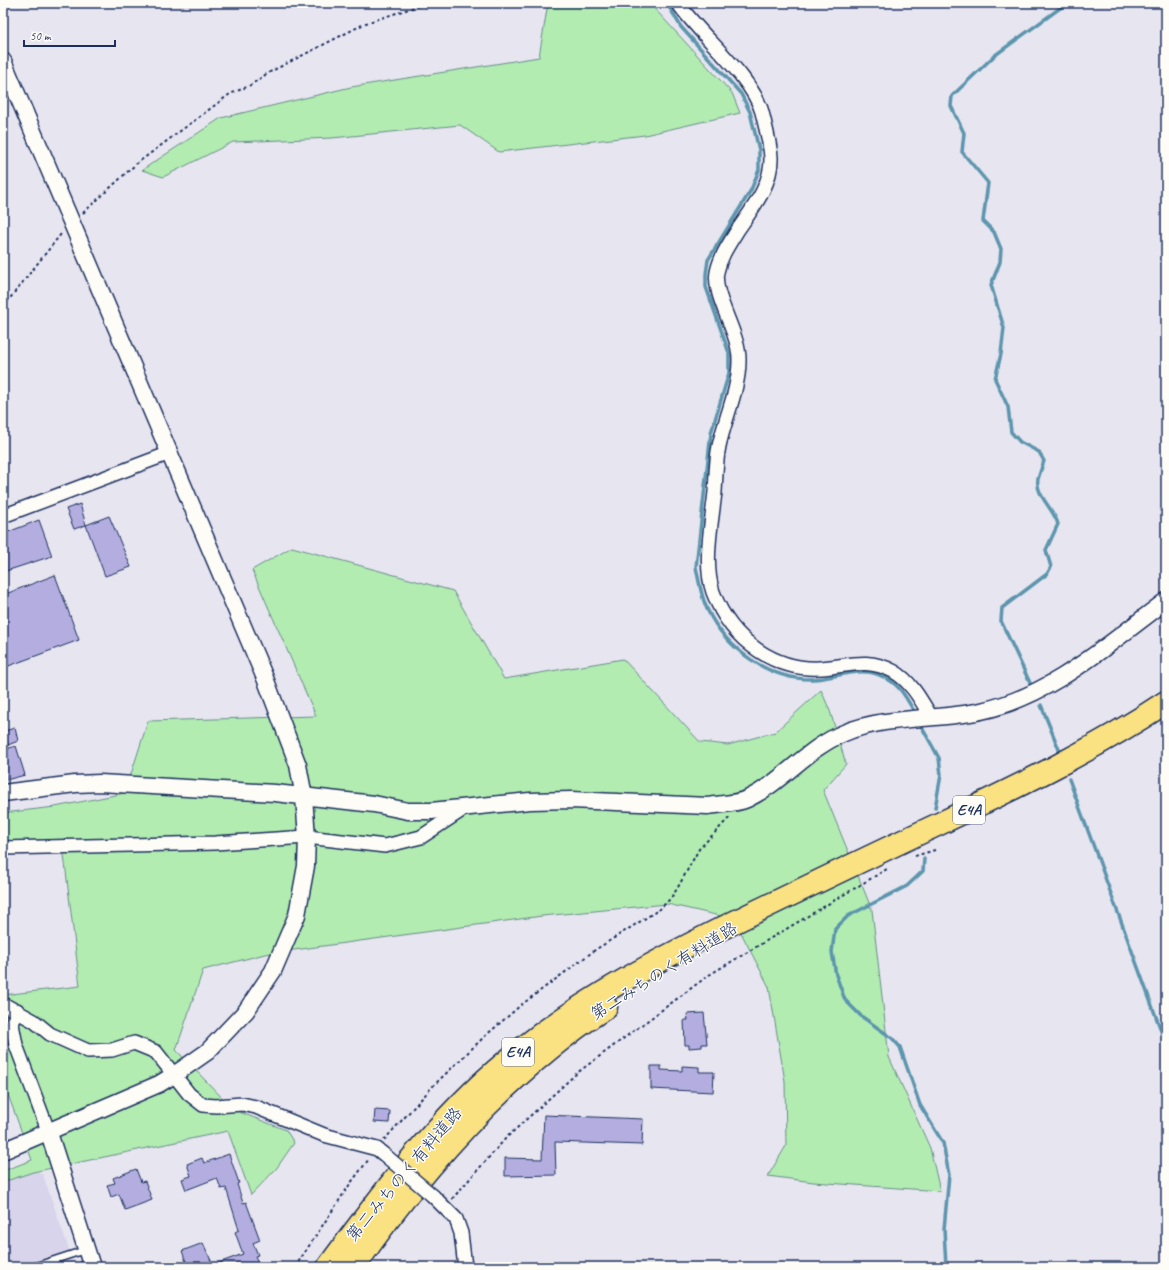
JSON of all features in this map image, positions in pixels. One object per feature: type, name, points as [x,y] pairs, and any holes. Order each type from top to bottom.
[{"type":"highway","name":"第二みちのく有料道路","points":[[328,1267],[373,1206],[439,1126],[506,1061],[570,1013],[661,958],[1049,772],[1126,729],[1166,702]]},
{"type":"highway","name":"第二みちのく有料道路","points":[[354,1267],[385,1222],[451,1142],[518,1075],[580,1024],[671,964],[766,907]]},
{"type":"street","points":[[678,3],[754,92],[761,110],[771,157],[762,192],[727,248],[716,275],[718,288],[738,347],[740,361],[719,448],[709,550],[709,572],[712,589],[720,609],[730,626],[760,653],[794,666],[813,669],[831,668],[852,663],[866,662],[881,666],[895,672],[908,683],[920,698],[928,717]]},
{"type":"street","points":[[3,61],[265,678],[298,765],[304,797],[307,837],[306,866],[297,915],[273,971],[246,1011],[207,1052],[159,1084],[49,1133],[3,1151]]},
{"type":"street","points":[[3,516],[170,453]]},
{"type":"street","points":[[3,793],[75,784],[100,783],[275,793],[374,804],[408,811],[571,800],[708,806],[745,800],[778,781],[826,741],[868,724],[985,710],[1010,703],[1034,693],[1061,679],[1166,601]]},
{"type":"street","points":[[3,848],[215,843],[307,837],[385,846],[421,838],[465,808]]},
{"type":"street","points":[[3,1004],[17,1010],[50,1034],[88,1051],[112,1050],[134,1044],[156,1052],[189,1094],[203,1105],[216,1106],[242,1104],[256,1107],[324,1135],[382,1153],[433,1196],[456,1219],[461,1233],[465,1267]]},
{"type":"street","points":[[17,1010],[12,1024],[16,1045],[49,1133],[92,1267]]},
{"type":"lane","points":[[33,1267],[87,1250]]},
{"type":"path","points":[[81,216],[136,164],[230,94],[249,86],[268,73],[366,23],[426,3]]},
{"type":"path","points":[[3,307],[64,231]]},
{"type":"path","points":[[295,1267],[350,1184],[382,1153],[433,1086],[484,1037],[521,1005],[595,950],[660,909],[671,898],[699,849],[745,800]]},
{"type":"path","points":[[908,858],[935,850]]},
{"type":"path","points":[[445,1208],[506,1138],[577,1073],[709,975],[894,865]]},
{"type":"shaded area","points":[[25,1166],[43,1175],[75,1267],[3,1267],[3,1174]]},
{"type":"green space","points":[[548,3],[596,3],[653,7],[732,93],[740,113],[645,135],[499,152],[460,125],[332,138],[233,142],[163,177],[142,170],[221,118],[351,87],[539,57]]},
{"type":"green space","points":[[292,547],[453,591],[504,679],[623,659],[700,742],[728,745],[775,732],[821,690],[830,711],[846,764],[823,790],[872,910],[889,1057],[930,1148],[940,1191],[813,1182],[768,1176],[786,1146],[785,1081],[769,987],[734,919],[667,904],[542,916],[265,954],[203,970],[176,1050],[234,1110],[286,1130],[294,1143],[276,1169],[251,1195],[228,1131],[33,1172],[3,1182],[3,1171],[32,1160],[3,1081],[3,995],[80,986],[63,847],[3,848],[3,813],[55,807],[125,793],[148,721],[316,716],[252,570]]},
{"type":"building","points":[[80,504],[86,525],[74,529],[66,509]]},
{"type":"building","points":[[109,516],[131,567],[105,576],[86,525]]},
{"type":"building","points":[[39,520],[52,556],[3,572],[3,534]]},
{"type":"building","points":[[55,575],[79,640],[3,668],[3,595]]},
{"type":"building","points":[[15,728],[18,741],[8,745],[4,731]]},
{"type":"building","points":[[16,746],[25,775],[6,780],[3,767],[3,750]]},
{"type":"building","points":[[704,1013],[707,1044],[702,1044],[702,1047],[689,1048],[689,1045],[685,1045],[684,1020],[688,1020],[687,1014]]},
{"type":"building","points":[[651,1066],[661,1066],[661,1070],[682,1071],[682,1066],[699,1067],[699,1072],[714,1072],[713,1092],[651,1089]]},
{"type":"building","points":[[375,1110],[390,1111],[389,1123],[374,1122]]},
{"type":"building","points":[[544,1115],[643,1119],[642,1145],[555,1142],[556,1175],[505,1176],[505,1158],[542,1159]]},
{"type":"building","points":[[229,1154],[239,1183],[237,1184],[243,1203],[246,1202],[260,1240],[253,1243],[258,1255],[255,1256],[260,1267],[188,1267],[182,1251],[203,1243],[213,1265],[243,1254],[235,1232],[239,1230],[226,1188],[221,1189],[217,1178],[186,1190],[182,1179],[191,1176],[187,1164],[202,1158],[204,1163]]},
{"type":"building","points":[[136,1169],[141,1182],[145,1181],[152,1200],[125,1210],[119,1194],[111,1197],[107,1185],[115,1183],[113,1178]]},
{"type":"waterway","points":[[667,3],[681,27],[741,94],[750,112],[759,150],[759,170],[751,190],[708,260],[706,274],[706,287],[729,353],[729,373],[711,433],[696,567],[705,604],[715,624],[725,637],[737,649],[765,668],[797,678],[813,679],[862,672],[877,674],[885,677],[901,690],[916,715]]},
{"type":"waterway","points":[[1030,683],[1001,621],[1002,608],[1047,574],[1051,567],[1046,550],[1058,524],[1056,518],[1039,491],[1038,479],[1044,461],[1039,452],[1020,442],[1011,432],[1008,407],[995,379],[1001,354],[1004,328],[991,285],[1000,262],[1001,249],[994,232],[983,221],[988,183],[962,152],[964,133],[951,106],[952,96],[994,56],[1067,3]]},
{"type":"waterway","points":[[1041,705],[1060,752]]},
{"type":"waterway","points":[[920,724],[939,758],[941,775],[935,808]]},
{"type":"waterway","points":[[1069,779],[1166,1044]]},
{"type":"waterway","points":[[924,859],[923,871],[907,886],[848,916],[835,929],[832,952],[836,975],[845,1000],[861,1016],[892,1038],[900,1047],[920,1105],[943,1143],[949,1175],[944,1229],[946,1267]]}]
